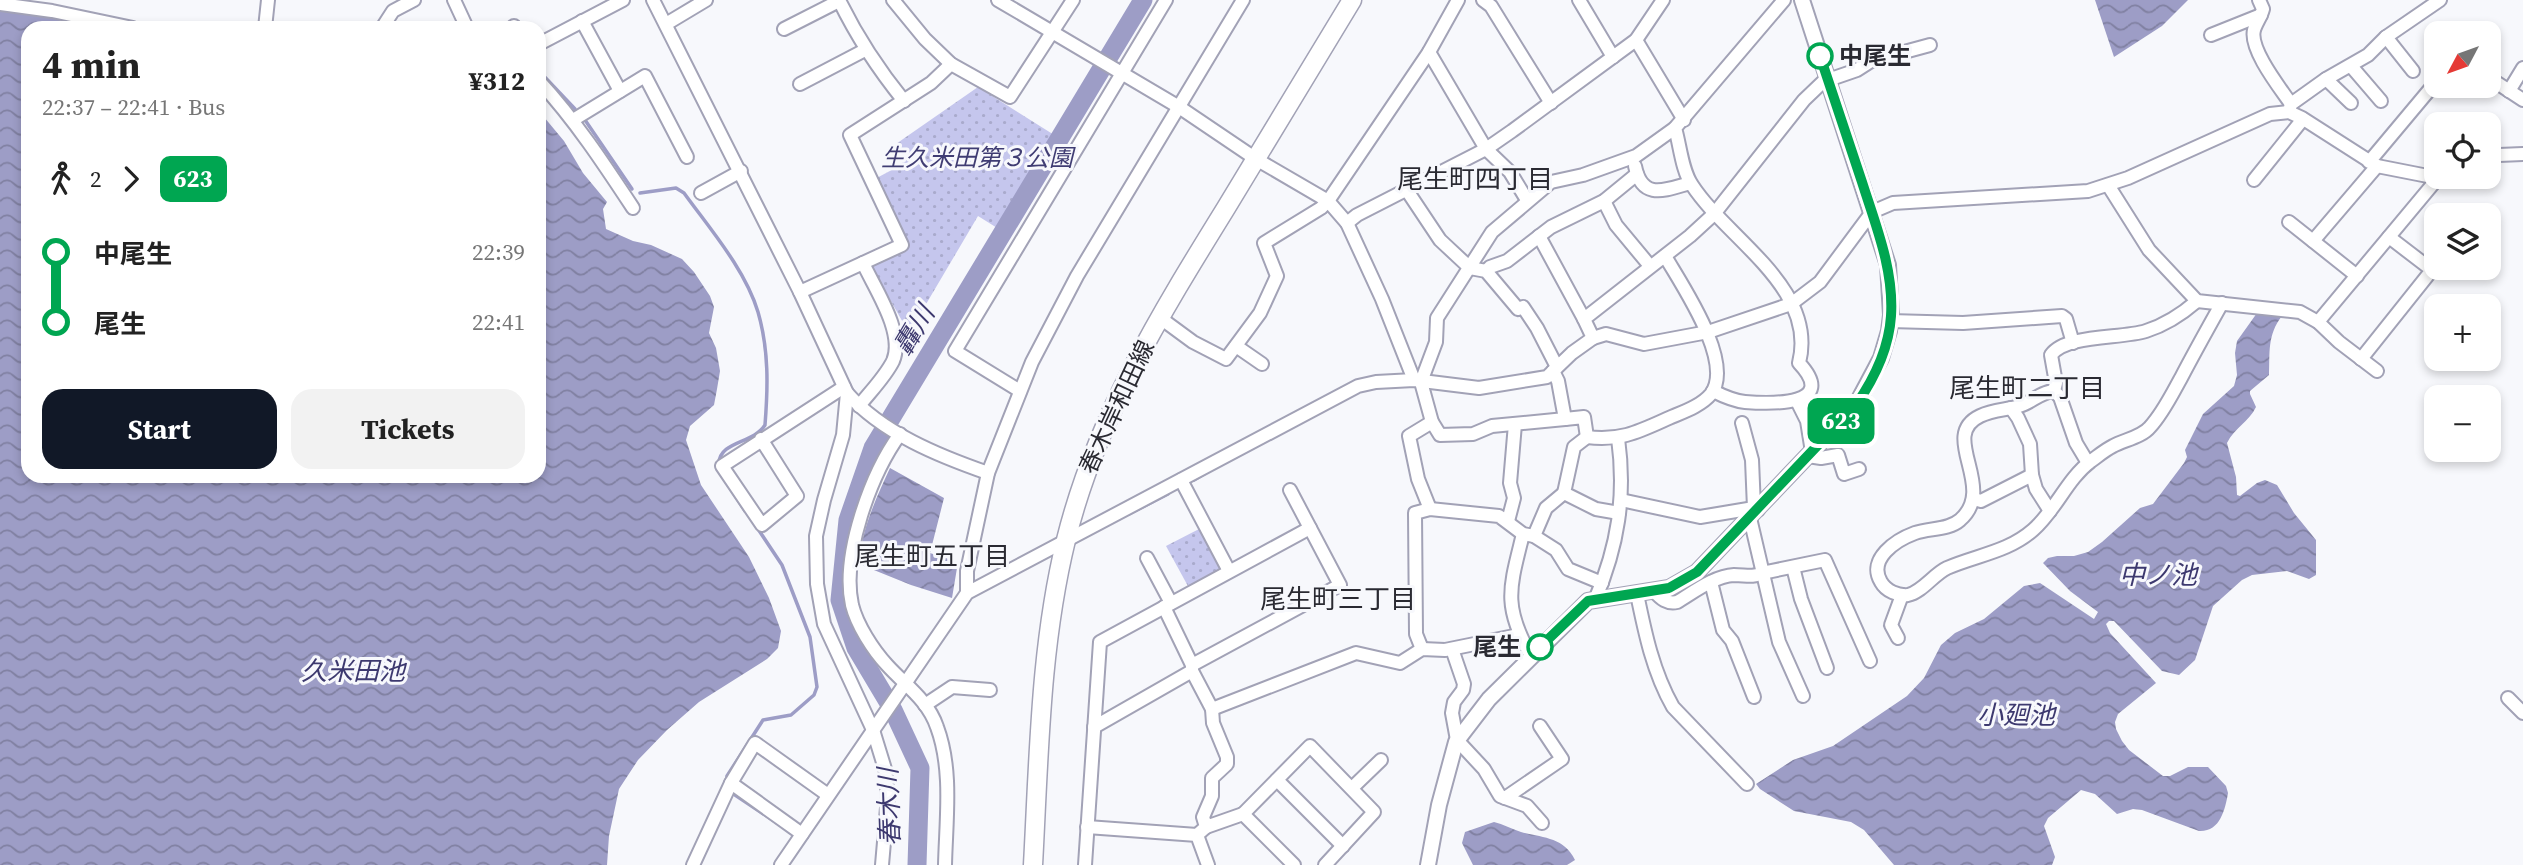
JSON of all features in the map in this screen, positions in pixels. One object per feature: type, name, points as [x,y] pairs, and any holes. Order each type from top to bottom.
[{"type":"main road","name":"春木岸和田線","points":[[1033,865],[1047,630],[1066,540],[1083,481],[1105,424],[1159,317],[1352,0]]},
{"type":"street","points":[[266,21],[268,0]]},
{"type":"street","points":[[387,21],[393,11],[414,0]]},
{"type":"street","points":[[546,40],[622,0]]},
{"type":"street","points":[[653,0],[741,171],[846,390],[859,406],[879,422],[961,463],[988,473]]},
{"type":"street","points":[[666,24],[706,0]]},
{"type":"street","points":[[784,29],[839,0],[865,50],[904,101]]},
{"type":"street","points":[[893,0],[925,39],[951,64],[1010,97],[1073,0]]},
{"type":"street","points":[[998,0],[1179,107],[1256,159],[1328,201],[1346,223],[1382,299],[1418,381],[1432,422],[1440,435],[1473,434],[1492,426],[1584,417],[1587,437]]},
{"type":"street","points":[[1020,391],[955,351],[1166,0]]},
{"type":"street","points":[[967,593],[967,571],[988,473],[1046,332],[1063,299],[1243,0]]},
{"type":"street","points":[[1159,317],[1193,342],[1226,359],[1261,313],[1277,276],[1264,243],[1328,201],[1429,52],[1458,0]]},
{"type":"street","points":[[1483,0],[1491,6],[1551,103]]},
{"type":"street","points":[[1579,0],[1613,57]]},
{"type":"street","points":[[1346,223],[1486,149],[1636,40],[1663,0]]},
{"type":"street","points":[[1418,381],[1436,342],[1437,318],[1492,232],[1551,182],[1583,175],[1633,157],[1680,124],[1784,0]]},
{"type":"street","points":[[1428,865],[1439,805],[1457,740],[1489,699],[1588,601],[1669,588],[1697,572],[1810,454],[1863,394],[1881,358],[1890,321],[1888,265],[1802,0]]},
{"type":"street","points":[[2259,0],[2263,9],[2253,31],[2256,43],[2265,65],[2290,108],[2373,164],[2424,174]]},
{"type":"street","points":[[781,865],[967,593],[1358,386],[1376,382],[1418,381],[1479,388],[1547,377],[1593,338],[1606,334],[1644,344],[1708,332],[1791,304],[1820,282],[1872,212],[1893,203],[2088,191],[2128,178],[2270,114],[2290,108],[2326,79],[2368,55],[2386,37],[2440,0]]},
{"type":"street","points":[[457,1],[464,21]]},
{"type":"street","points":[[0,4],[107,21]]},
{"type":"street","points":[[2211,35],[2261,15]]},
{"type":"street","points":[[583,21],[620,92]]},
{"type":"street","points":[[2386,37],[2413,71]]},
{"type":"street","points":[[1636,40],[1680,124],[1689,183],[1714,214],[1756,254],[1785,290],[1803,341],[1799,363],[1810,374],[1812,384],[1810,393],[1797,401],[1745,402],[1713,391]]},
{"type":"street","points":[[1584,319],[1714,214],[1804,100],[1828,79],[1857,70],[1871,61],[1930,45]]},
{"type":"street","points":[[800,84],[865,50]]},
{"type":"street","points":[[1429,52],[1486,149],[1510,172],[1527,200]]},
{"type":"street","points":[[800,292],[902,245],[849,135],[931,83],[951,64]]},
{"type":"street","points":[[2351,66],[2381,101]]},
{"type":"street","points":[[2509,91],[2523,68]]},
{"type":"street","points":[[573,120],[645,76],[687,157]]},
{"type":"street","points":[[2326,79],[2351,103]]},
{"type":"street","points":[[2501,86],[2523,100]]},
{"type":"street","points":[[546,89],[573,120],[633,208]]},
{"type":"street","points":[[2313,241],[2424,98]]},
{"type":"street","points":[[2254,180],[2303,119]]},
{"type":"street","points":[[2501,155],[2523,154]]},
{"type":"street","points":[[1633,157],[1637,174],[1643,184],[1652,191],[1689,183]]},
{"type":"street","points":[[701,193],[741,171]]},
{"type":"street","points":[[1486,271],[1507,261],[1551,226],[1604,201],[1637,174]]},
{"type":"street","points":[[2108,185],[2149,250],[2197,300],[2300,312],[2318,322],[2377,371]]},
{"type":"street","points":[[1406,189],[1440,240],[1470,268],[1486,271],[1518,309],[1523,307],[1537,328],[1555,369],[1565,419]]},
{"type":"street","points":[[2318,322],[2431,189]]},
{"type":"street","points":[[1604,201],[1616,225],[1650,266]]},
{"type":"street","points":[[2289,222],[2357,276]]},
{"type":"street","points":[[1539,236],[1593,338]]},
{"type":"street","points":[[2361,359],[2432,270],[2389,237]]},
{"type":"street","points":[[1531,656],[1519,635],[1509,590],[1529,535],[1546,508],[1564,493],[1574,447],[1587,437],[1618,438],[1689,409],[1713,391],[1716,376],[1708,332],[1665,256]]},
{"type":"street","points":[[859,406],[892,361],[897,345],[895,332],[863,263]]},
{"type":"street","points":[[2054,391],[2056,383],[2051,355],[2056,349],[2073,342],[2146,331],[2170,321],[2197,300]]},
{"type":"street","points":[[2054,391],[2045,392],[2023,405],[1979,416],[1970,423],[1965,433],[1965,447],[1975,485],[1974,499],[1961,519],[1953,524],[1914,534],[1883,554],[1877,571],[1888,591],[1902,595],[1912,594],[1947,568],[1995,553],[2032,531],[2088,463],[2112,446],[2149,429],[2172,394],[2222,303]]},
{"type":"street","points":[[1890,321],[1962,323],[2062,316],[2066,319],[2073,342]]},
{"type":"street","points":[[1236,346],[1262,364]]},
{"type":"street","points":[[761,439],[797,496],[762,525],[722,466],[761,439],[846,390]]},
{"type":"street","points":[[846,390],[843,435],[816,536],[817,584],[824,624],[873,730],[885,769],[888,796],[882,865]]},
{"type":"street","points":[[2054,391],[2060,397],[2076,443],[2088,463]]},
{"type":"street","points":[[1797,401],[1807,421],[1810,454]]},
{"type":"street","points":[[2011,408],[2030,444],[2032,475],[2041,500],[2050,511]]},
{"type":"street","points":[[1430,509],[1418,478],[1409,436],[1432,422]]},
{"type":"street","points":[[1742,423],[1752,460],[1754,512],[1762,573],[1779,642],[1802,696]]},
{"type":"street","points":[[1508,521],[1514,498],[1510,483],[1516,424]]},
{"type":"street","points":[[900,433],[886,452],[868,493],[857,531],[849,586],[853,608],[874,649],[906,682],[937,724],[944,748],[946,773],[945,865]]},
{"type":"street","points":[[1595,600],[1616,542],[1622,465],[1618,438]]},
{"type":"street","points":[[1810,454],[1821,458],[1838,455],[1844,474],[1859,469]]},
{"type":"street","points":[[1974,499],[1981,501],[2032,475]]},
{"type":"street","points":[[1181,480],[1229,571]]},
{"type":"street","points":[[1094,727],[1192,668],[1340,585],[1290,490]]},
{"type":"street","points":[[1564,493],[1596,509],[1620,506],[1700,517],[1754,512]]},
{"type":"street","points":[[1422,649],[1416,634],[1415,513],[1430,509],[1499,516],[1556,550],[1568,569],[1602,583]]},
{"type":"street","points":[[1085,865],[1100,642],[1310,528]]},
{"type":"street","points":[[1147,558],[1192,668],[1212,709],[1213,723],[1227,757],[1227,764],[1212,778],[1212,796],[1203,817],[1202,831],[1208,865]]},
{"type":"street","points":[[1654,591],[1663,600],[1677,602],[1711,582],[1734,575],[1753,577],[1825,561],[1870,661]]},
{"type":"street","points":[[1793,567],[1801,598],[1827,668]]},
{"type":"street","points":[[1711,582],[1723,630],[1732,641],[1754,697]]},
{"type":"street","points":[[1637,594],[1648,645],[1672,707],[1746,784]]},
{"type":"street","points":[[1898,638],[1891,625],[1902,595]]},
{"type":"street","points":[[1212,709],[1356,653],[1400,663],[1422,649],[1452,649],[1519,635]]},
{"type":"street","points":[[1452,649],[1464,684],[1454,702],[1452,713],[1457,740],[1484,769],[1500,796],[1527,806],[1542,823]]},
{"type":"street","points":[[925,705],[952,687],[990,690]]},
{"type":"street","points":[[2508,698],[2523,713]]},
{"type":"street","points":[[1505,798],[1562,759],[1540,726]]},
{"type":"street","points":[[693,865],[731,783],[755,743],[828,795]]},
{"type":"street","points":[[1087,827],[1202,831],[1243,814],[1310,746],[1374,812],[1325,865]]},
{"type":"street","points":[[1352,788],[1381,760]]},
{"type":"street","points":[[1277,780],[1343,845]]},
{"type":"street","points":[[731,783],[802,834]]},
{"type":"street","points":[[1243,814],[1294,865]]},
{"type":"green space","name":"生久米田第３公園","points":[[978,87],[1059,138],[1002,231],[978,216],[909,333],[868,261],[907,247],[871,181],[903,164],[893,146]]},
{"type":"green space","points":[[1201,528],[1220,564],[1218,572],[1189,588],[1166,546]]},
{"type":"water","points":[[2095,0],[2188,0],[2162,26],[2114,57]]},
{"type":"water","name":"久米田池","points":[[0,10],[32,13],[63,21],[21,21],[21,483],[546,483],[546,119],[607,202],[603,209],[606,229],[682,259],[710,296],[714,307],[709,333],[716,348],[720,371],[714,405],[690,426],[686,440],[701,485],[749,557],[769,598],[781,631],[778,648],[767,659],[699,702],[638,760],[619,789],[609,836],[607,865],[0,865]]},
{"type":"water","name":"小廻池","points":[[2257,313],[2282,316],[2272,337],[2269,375],[2250,391],[2256,407],[2227,443],[2236,477],[2237,495],[2240,496],[2265,480],[2277,485],[2294,513],[2316,540],[2316,575],[2309,579],[2287,571],[2252,575],[2242,580],[2213,606],[2195,660],[2179,675],[2162,671],[2114,621],[2106,624],[2110,633],[2156,683],[2118,714],[2116,729],[2122,741],[2129,750],[2163,776],[2170,776],[2188,767],[2208,767],[2226,786],[2228,793],[2217,824],[2199,831],[2142,810],[2133,809],[2117,814],[2095,794],[2081,790],[2048,818],[2044,826],[2055,857],[2052,865],[1894,865],[1864,830],[1851,822],[1794,811],[1760,789],[1756,784],[1793,760],[1833,746],[1907,696],[1924,678],[1941,645],[1955,633],[1984,619],[2024,586],[2040,583],[2094,619],[2098,612],[2070,591],[2043,563],[2048,558],[2088,552],[2140,508],[2153,504],[2184,463],[2187,457],[2185,450],[2203,414],[2234,386],[2237,375],[2237,341]]},
{"type":"water","points":[[890,468],[944,498],[930,553],[958,562],[952,598],[859,564],[866,527]]},
{"type":"water","points":[[1494,822],[1559,843],[1575,860],[1567,865],[1473,865],[1462,843],[1465,832]]},
{"type":"waterway","name":"轟川","points":[[917,865],[920,768],[893,710],[856,648],[840,600],[848,520],[873,448],[1143,0]]},
{"type":"waterway","points":[[546,78],[575,109]]},
{"type":"waterway","points":[[585,120],[632,189]]},
{"type":"waterway","points":[[640,193],[676,188],[684,193],[736,265],[758,312],[767,368],[765,425],[753,436],[725,450],[719,463]]},
{"type":"waterway","points":[[1194,480],[1214,468]]},
{"type":"waterway","points":[[721,474],[745,511]]},
{"type":"waterway","points":[[1129,514],[1168,494]]},
{"type":"waterway","points":[[727,776],[763,720],[791,715],[814,695],[817,687],[810,637],[782,565],[756,526]]},
{"type":"waterway","points":[[735,795],[777,823]]},
{"type":"bus line","name":"623","points":[[1540,647],[1588,601],[1669,588],[1697,572],[1856,405],[1870,383],[1889,331],[1891,315],[1888,265],[1820,56]]},
{"type":"place","name":"中尾生","points":[[1820,56]]},
{"type":"place","name":"尾生","points":[[1540,647]]},
{"type":"district","name":"尾生町四丁目","points":[[1475,179]]},
{"type":"district","name":"尾生町二丁目","points":[[2027,388]]},
{"type":"district","name":"尾生町五丁目","points":[[932,556]]},
{"type":"district","name":"尾生町三丁目","points":[[1338,599]]},
{"type":"water label","name":"中ノ池","points":[[2158,575]]},
{"type":"water label","name":"春木川","points":[[889,807]]}]
